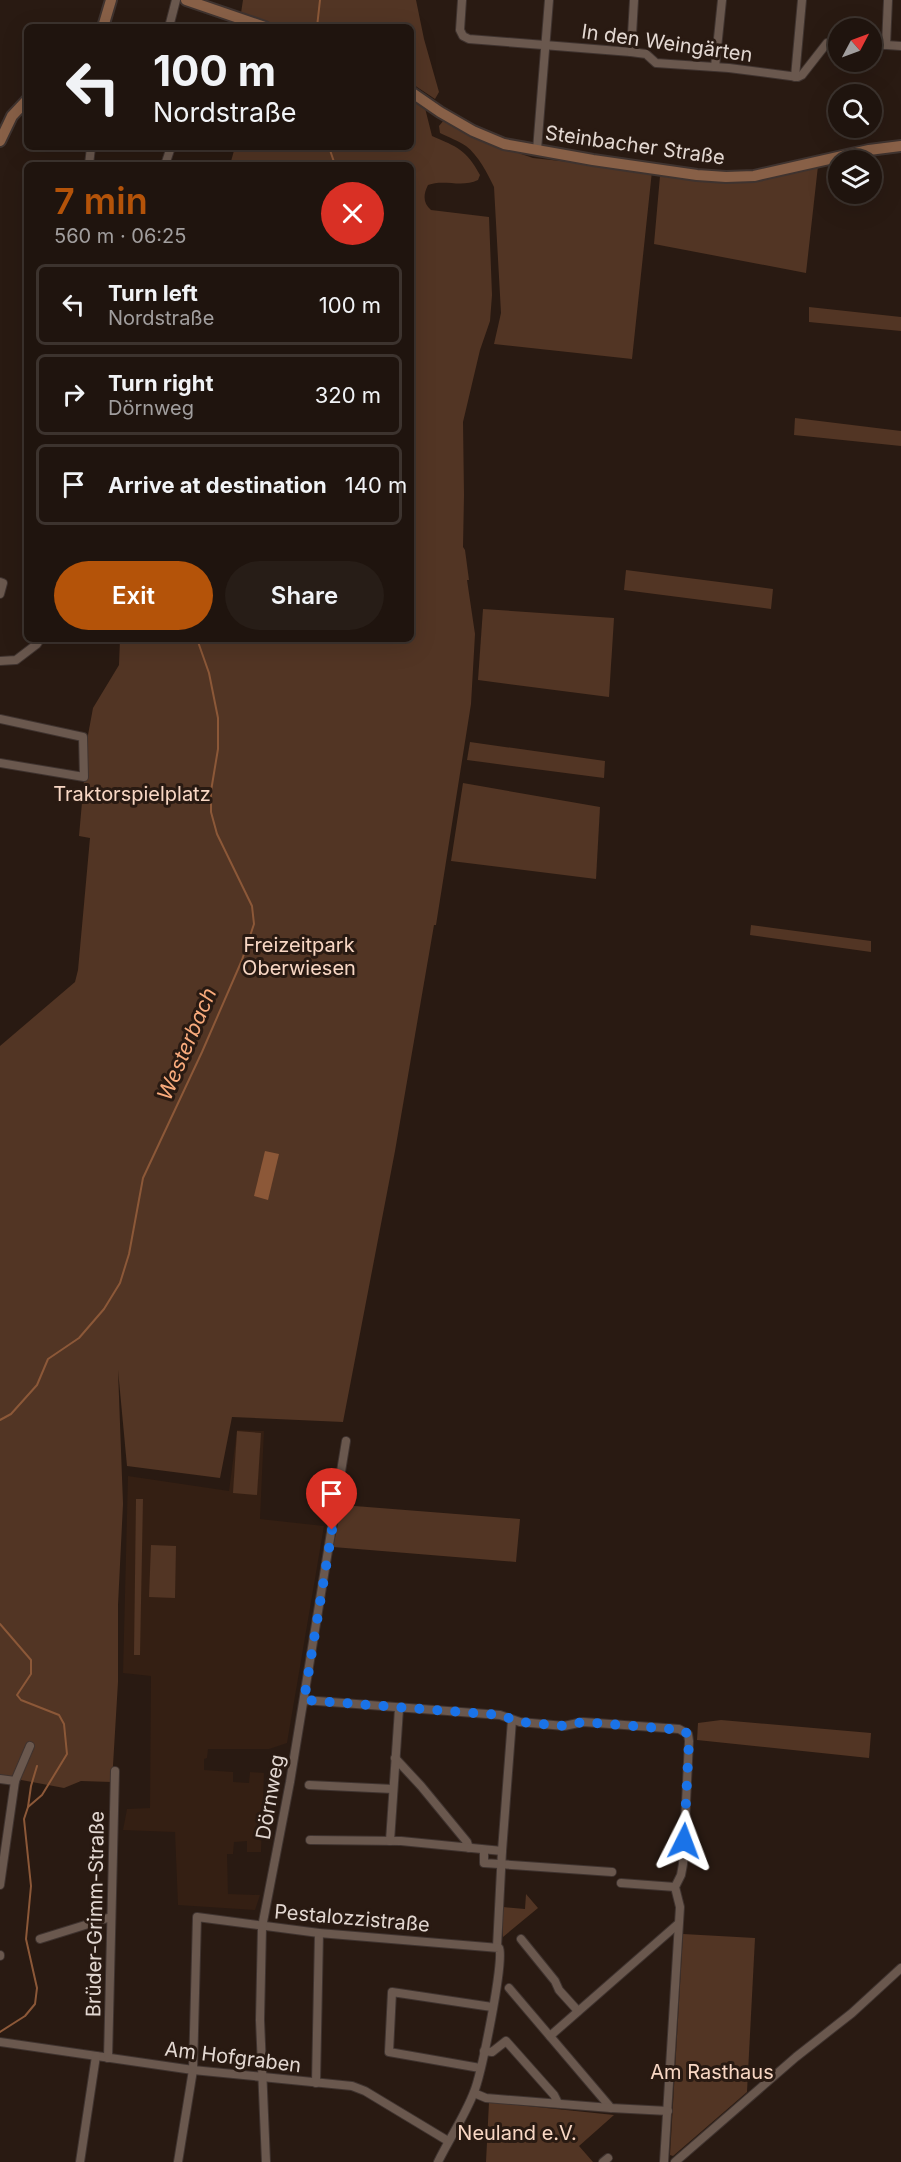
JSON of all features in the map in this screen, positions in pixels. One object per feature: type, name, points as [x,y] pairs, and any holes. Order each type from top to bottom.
[{"type":"main road","points":[[104,24],[111,0]]},
{"type":"main road","points":[[186,0],[256,24]]},
{"type":"main road","name":"Steinbacher Straße","points":[[414,94],[473,131],[504,144],[593,160],[726,177],[771,174],[869,150],[901,146]]},
{"type":"main road","points":[[0,141],[12,116],[24,103]]},
{"type":"street","points":[[170,24],[176,0]]},
{"type":"street","name":"In den Weingärten","points":[[462,0],[460,30],[463,36],[469,39],[631,52],[646,54],[656,63],[715,67],[795,77]]},
{"type":"street","points":[[537,150],[549,0]]},
{"type":"street","points":[[631,52],[634,0]]},
{"type":"street","points":[[715,67],[722,0]]},
{"type":"street","points":[[802,0],[795,77],[802,75],[828,43]]},
{"type":"street","points":[[885,45],[888,0]]},
{"type":"street","points":[[882,45],[901,46]]},
{"type":"street","points":[[0,582],[3,583],[0,594]]},
{"type":"street","points":[[0,661],[16,660],[38,642]]},
{"type":"street","points":[[0,719],[83,737],[84,777],[0,763]]},
{"type":"street","name":"Dörnweg","points":[[267,2162],[260,2020],[262,1927],[304,1700],[346,1441]]},
{"type":"street","points":[[304,1700],[500,1715],[512,1720],[564,1726],[583,1722],[679,1729],[688,1734],[683,1869],[675,1887],[680,1907],[664,2162]]},
{"type":"street","points":[[390,1841],[399,1709]]},
{"type":"street","points":[[438,2162],[474,2092],[492,2007],[500,1950],[502,1851],[512,1720]]},
{"type":"street","points":[[0,1886],[15,1781],[30,1746]]},
{"type":"street","points":[[395,1758],[421,1786],[467,1842],[469,1848]]},
{"type":"street","name":"Brüder-Grimm-Straße","points":[[108,2058],[115,1772]]},
{"type":"street","points":[[0,1779],[15,1781]]},
{"type":"street","points":[[309,1785],[393,1789]]},
{"type":"street","points":[[310,1840],[401,1841],[502,1851]]},
{"type":"street","points":[[484,1850],[483,1863],[612,1872]]},
{"type":"street","points":[[621,1883],[675,1887]]},
{"type":"street","points":[[40,1939],[111,1917]]},
{"type":"street","name":"Pestalozzistraße","points":[[193,2070],[197,1917],[262,1927],[500,1950]]},
{"type":"street","points":[[550,2036],[678,1924]]},
{"type":"street","points":[[316,2083],[319,1933]]},
{"type":"street","points":[[521,1939],[555,1981],[559,1990],[578,2011]]},
{"type":"street","points":[[675,2162],[796,2057],[852,2013],[901,1968]]},
{"type":"street","points":[[509,1988],[611,2108]]},
{"type":"street","points":[[480,2068],[389,2052],[392,1992],[492,2007]]},
{"type":"street","points":[[484,2051],[492,2052],[506,2041],[554,2095],[558,2103]]},
{"type":"street","name":"Am Hofgraben","points":[[0,2042],[193,2070],[352,2086],[365,2091],[448,2141]]},
{"type":"street","points":[[80,2162],[96,2056]]},
{"type":"street","points":[[178,2162],[193,2070]]},
{"type":"street","points":[[474,2092],[486,2098],[668,2111]]},
{"type":"shaded area","points":[[265,1151],[279,1154],[268,1200],[254,1196]]},
{"type":"shaded area","points":[[237,1430],[264,1431],[260,1519],[324,1526],[287,1743],[269,1749],[208,1749],[207,1758],[204,1759],[204,1770],[233,1772],[233,1782],[249,1783],[250,1772],[264,1773],[261,1852],[247,1852],[247,1841],[234,1842],[233,1854],[227,1854],[228,1894],[260,1895],[255,1910],[178,1905],[175,1832],[123,1830],[127,1809],[150,1808],[151,1676],[123,1673],[128,1476],[229,1491]]},
{"type":"green space","points":[[243,0],[416,0],[439,92],[435,99],[414,85],[414,24],[268,24],[241,13]]},
{"type":"green space","name":"Freizeitpark Oberwiesen","points":[[414,102],[425,108],[432,136],[465,154],[480,175],[478,180],[472,182],[434,183],[428,185],[425,192],[426,205],[431,210],[489,217],[492,295],[490,321],[480,350],[463,422],[463,547],[475,634],[471,704],[436,925],[434,925],[395,1151],[343,1422],[232,1417],[220,1478],[127,1466],[118,1370],[123,1504],[118,1605],[118,1682],[112,1782],[81,1781],[64,1788],[0,1776],[0,1046],[75,982],[90,838],[79,836],[88,735],[93,708],[119,665],[120,642],[414,642],[414,162],[231,162],[234,150],[414,150]]},
{"type":"green space","points":[[444,120],[498,146],[533,158],[652,171],[632,359],[494,344],[501,313],[494,187],[475,154],[460,142],[440,133],[439,126]]},
{"type":"green space","points":[[818,166],[806,273],[654,244],[660,176],[749,182]]},
{"type":"green space","points":[[809,307],[901,317],[901,331],[809,322]]},
{"type":"green space","points":[[795,418],[901,431],[901,446],[794,435]]},
{"type":"green space","points":[[626,570],[773,589],[771,609],[624,590]]},
{"type":"green space","points":[[483,609],[614,618],[609,697],[478,680]]},
{"type":"green space","points":[[470,742],[605,761],[604,778],[467,760]]},
{"type":"green space","points":[[463,783],[600,807],[596,879],[451,861]]},
{"type":"green space","points":[[751,925],[871,941],[871,952],[750,935]]},
{"type":"green space","points":[[237,1431],[261,1433],[257,1495],[233,1493]]},
{"type":"green space","points":[[136,1499],[143,1499],[140,1655],[134,1655]]},
{"type":"green space","points":[[342,1505],[520,1519],[516,1562],[333,1547]]},
{"type":"green space","points":[[151,1545],[176,1546],[175,1598],[149,1597]]},
{"type":"green space","points":[[721,1720],[871,1733],[869,1758],[697,1740],[698,1723]]},
{"type":"green space","points":[[526,1894],[538,1908],[503,1937],[503,1907],[525,1909]]},
{"type":"green space","name":"Am Rasthaus","points":[[683,1934],[755,1938],[747,2092],[673,2156],[670,2155]]},
{"type":"green space","name":"Neuland e.V.","points":[[489,2102],[614,2115],[579,2146],[593,2162],[486,2162]]},
{"type":"waterway","name":"Westerbach","points":[[317,24],[320,0]]},
{"type":"waterway","name":"Westerbach","points":[[330,150],[334,162]]},
{"type":"waterway","name":"Westerbach","points":[[0,1420],[11,1414],[37,1385],[48,1359],[79,1338],[104,1309],[120,1283],[129,1254],[143,1178],[202,1052],[242,960],[254,924],[252,906],[217,834],[211,812],[211,791],[218,749],[218,718],[209,673],[198,642]]},
{"type":"waterway","name":"Westerbach","points":[[0,1624],[31,1660],[31,1674],[17,1695],[21,1700],[59,1715],[64,1724],[67,1754],[42,1795],[28,1807],[24,1819],[31,1886],[26,1939],[37,1988],[35,2004],[25,2016],[0,2032]]},
{"type":"waterway","points":[[28,1807],[37,1766]]},
{"type":"route","points":[[332,1530],[304,1700],[500,1715],[520,1722],[564,1726],[583,1722],[682,1730],[688,1734],[689,1741],[684,1841]]},
{"type":"park label","name":"Traktorspielplatz","points":[[132,794]]}]
